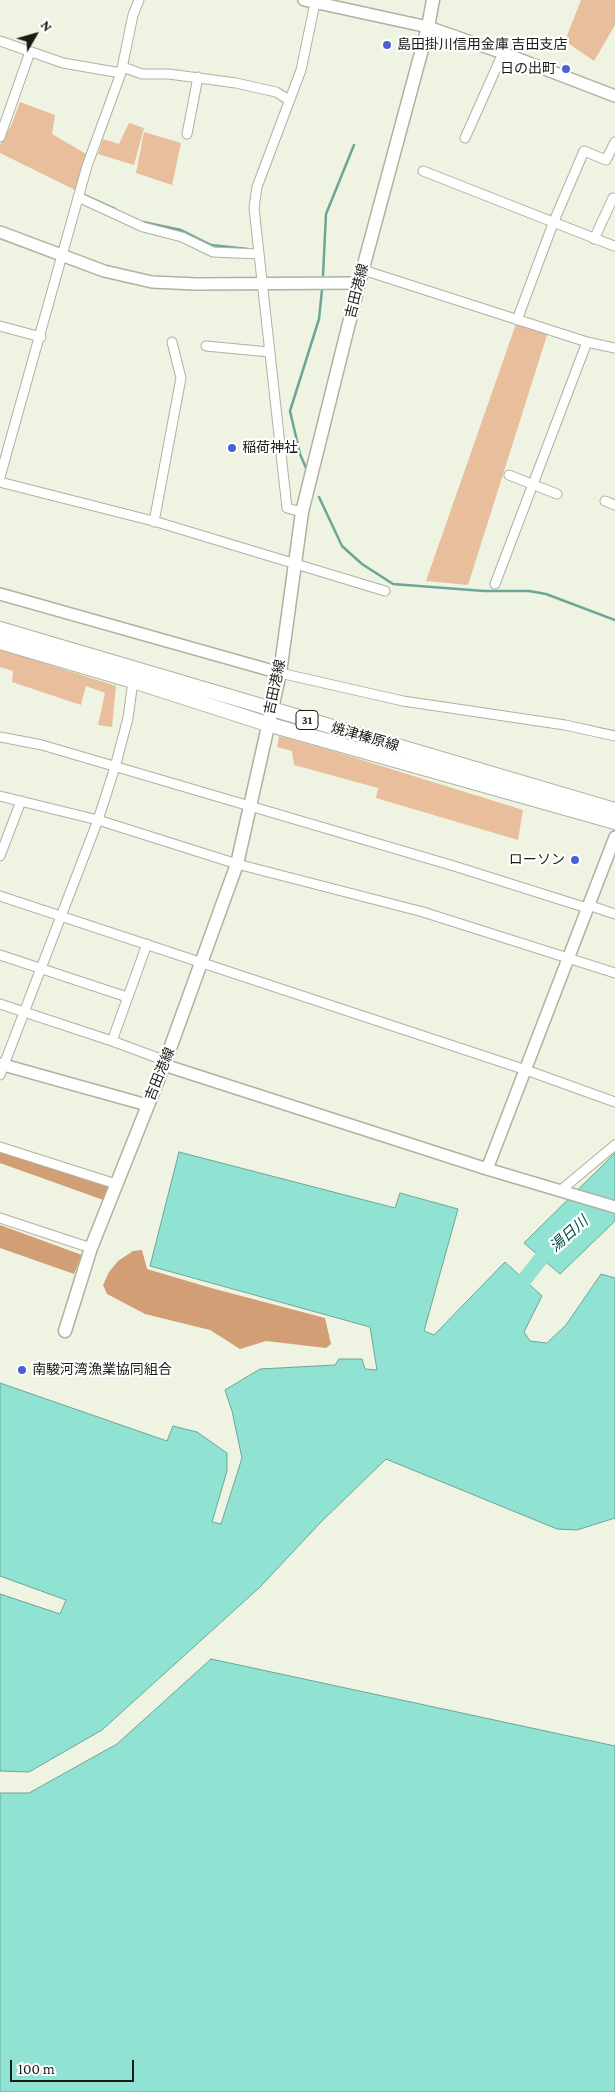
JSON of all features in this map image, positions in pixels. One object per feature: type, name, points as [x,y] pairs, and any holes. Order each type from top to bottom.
[{"type":"main road","name":"吉田港線","points":[[65,1331],[91,1248],[165,1063],[237,864],[280,673],[302,512],[359,283],[428,27],[433,0]]},
{"type":"main road","name":"焼津榛原線","points":[[0,628],[615,810]]},
{"type":"main road","name":"焼津榛原線","points":[[0,642],[267,724],[615,822]]},
{"type":"street","points":[[0,477],[41,337],[61,255],[87,166],[122,70],[133,15],[139,0]]},
{"type":"street","points":[[302,512],[287,508],[254,208],[257,188],[301,70],[309,1],[428,27],[503,53],[615,96]]},
{"type":"street","points":[[0,42],[64,63],[142,74],[169,74],[236,83],[276,92],[289,100]]},
{"type":"street","points":[[0,136],[30,52]]},
{"type":"street","points":[[465,138],[503,53]]},
{"type":"street","points":[[187,134],[198,77]]},
{"type":"street","points":[[517,320],[554,221],[584,151],[606,160],[615,142]]},
{"type":"street","points":[[423,170],[614,246]]},
{"type":"street","points":[[78,197],[143,227],[182,237],[213,252],[259,254]]},
{"type":"street","points":[[594,239],[613,198]]},
{"type":"street","points":[[0,232],[104,271],[152,282],[196,284],[262,282],[359,283]]},
{"type":"street","points":[[363,270],[587,342],[615,348]]},
{"type":"street","points":[[0,326],[41,337]]},
{"type":"street","points":[[154,522],[181,378],[172,342]]},
{"type":"street","points":[[495,584],[587,342]]},
{"type":"street","points":[[206,346],[269,352]]},
{"type":"street","points":[[509,474],[557,494]]},
{"type":"street","points":[[0,482],[154,522],[294,562],[385,591]]},
{"type":"street","points":[[605,501],[615,505]]},
{"type":"street","points":[[0,594],[280,673],[403,701],[565,725],[615,736]]},
{"type":"street","points":[[132,681],[128,718],[115,768],[98,820],[25,1011],[1,1068],[147,1105]]},
{"type":"street","points":[[0,737],[42,745],[615,914]]},
{"type":"street","points":[[0,796],[98,820],[237,864],[423,912],[615,973]]},
{"type":"street","points":[[0,856],[21,802]]},
{"type":"street","points":[[487,1169],[615,837]]},
{"type":"street","points":[[0,896],[61,914],[526,1070],[615,1102]]},
{"type":"street","points":[[112,1041],[147,944]]},
{"type":"street","points":[[0,956],[127,996]]},
{"type":"street","points":[[0,1004],[112,1041],[165,1063],[487,1169],[615,1207]]},
{"type":"street","points":[[563,1191],[615,1146]]},
{"type":"street","points":[[0,1147],[116,1184]]},
{"type":"street","points":[[0,1218],[91,1248]]},
{"type":"shaded area","points":[[581,0],[615,0],[615,25],[594,61],[565,41]]},
{"type":"shaded area","points":[[20,102],[55,115],[52,134],[88,155],[77,191],[0,153],[0,145],[11,126]]},
{"type":"shaded area","points":[[129,123],[144,128],[134,165],[98,154],[103,139],[119,144]]},
{"type":"shaded area","points":[[144,132],[181,143],[172,185],[136,173]]},
{"type":"shaded area","points":[[516,324],[548,332],[468,585],[426,581]]},
{"type":"shaded area","points":[[0,649],[116,686],[112,727],[98,725],[105,693],[86,686],[81,705],[12,682],[13,671],[0,667]]},
{"type":"shaded area","points":[[279,736],[523,810],[518,840],[376,798],[378,788],[294,765],[292,751],[277,747]]},
{"type":"shaded area","points":[[0,1146],[116,1184],[109,1202],[0,1163]]},
{"type":"shaded area","points":[[0,1225],[82,1255],[74,1274],[0,1248]]},
{"type":"shaded area","points":[[142,1250],[147,1269],[325,1318],[331,1344],[326,1348],[266,1341],[240,1349],[210,1330],[145,1314],[107,1294],[103,1285],[109,1272],[118,1261],[133,1251]]},
{"type":"water","points":[[179,1152],[395,1208],[400,1193],[458,1209],[424,1331],[434,1335],[505,1262],[542,1296],[524,1332],[530,1341],[547,1343],[566,1325],[601,1274],[615,1278],[615,1518],[577,1530],[557,1529],[386,1459],[320,1523],[260,1587],[102,1730],[29,1772],[0,1771],[0,1594],[60,1614],[66,1600],[0,1576],[0,1383],[167,1441],[173,1426],[197,1432],[227,1453],[227,1471],[212,1522],[221,1524],[242,1458],[232,1411],[225,1390],[260,1369],[335,1365],[339,1359],[362,1359],[365,1369],[377,1370],[370,1327],[150,1266]]},
{"type":"water","points":[[615,1153],[615,1221],[560,1274],[524,1243]]},
{"type":"water","points":[[211,1659],[615,1746],[615,2092],[0,2092],[0,1793],[29,1793],[117,1744]]},
{"type":"waterway","points":[[323,275],[326,214],[354,145]]},
{"type":"waterway","points":[[84,195],[115,209]]},
{"type":"waterway","points":[[143,222],[181,230],[211,245],[248,249]]},
{"type":"waterway","points":[[306,468],[300,454],[290,411],[319,319],[322,290]]},
{"type":"waterway","points":[[319,497],[342,546],[362,564],[393,584],[484,591],[529,591],[546,594],[615,620]]},
{"type":"waterway","name":"湯日川","points":[[525,1279],[539,1261],[557,1245]]},
{"type":"place","name":"島田掛川信用金庫 吉田支店","points":[[387,45]]},
{"type":"place","name":"日の出町","points":[[566,69]]},
{"type":"place","name":"稲荷神社","points":[[232,448]]},
{"type":"place","name":"ローソン","points":[[575,860]]},
{"type":"place","name":"南駿河湾漁業協同組合","points":[[22,1370]]}]
